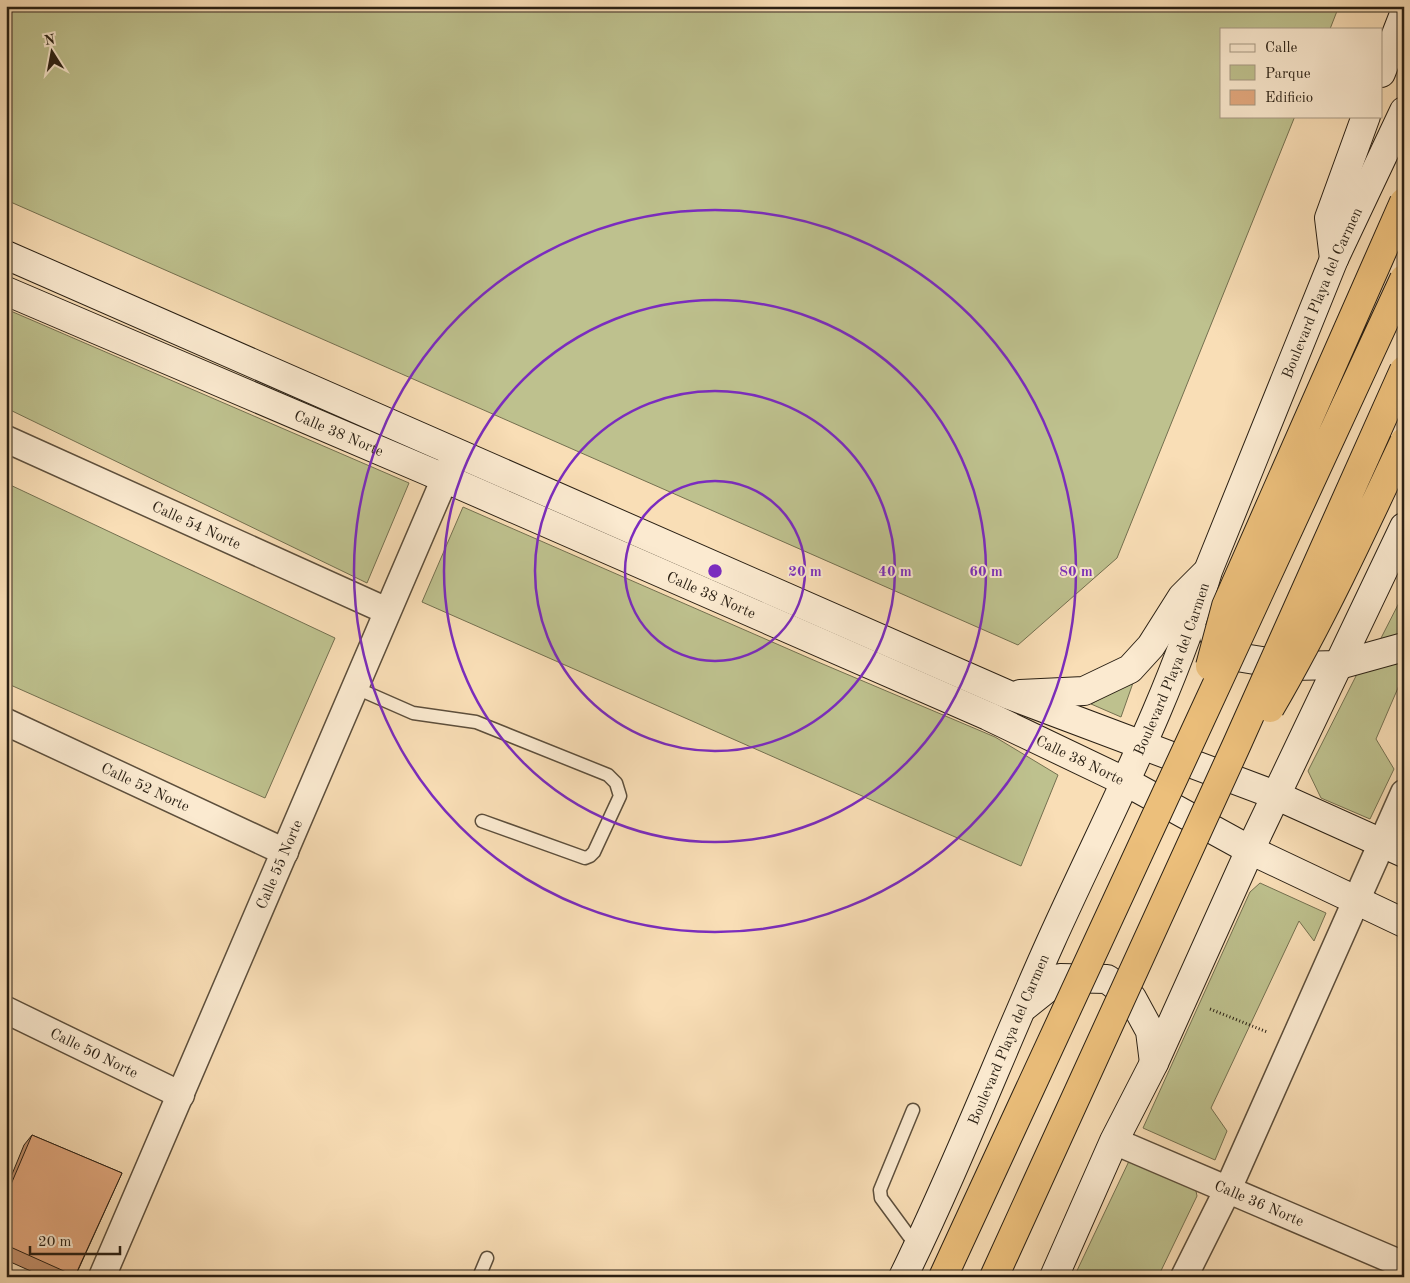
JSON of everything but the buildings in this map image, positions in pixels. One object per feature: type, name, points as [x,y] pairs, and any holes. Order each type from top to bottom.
[{"type":"highway","points":[[1193,733],[1226,606],[1404,202]]},
{"type":"highway","points":[[943,1277],[1404,279]]},
{"type":"highway","points":[[994,1277],[1237,744],[1404,370]]},
{"type":"highway","points":[[1237,744],[1268,711],[1304,649],[1344,571],[1404,442]]},
{"type":"main road","points":[[1382,70],[1404,14]]},
{"type":"main road","name":"Boulevard Playa del Carmen","points":[[903,1277],[918,1247],[1022,1008],[1142,745],[1194,620],[1208,571],[1334,259],[1404,111]]},
{"type":"main road","points":[[1334,259],[1329,218],[1365,118]]},
{"type":"main road","name":"Calle 38 Norte","points":[[6,255],[1009,695],[1275,795],[1393,848]]},
{"type":"main road","name":"Calle 38 Norte","points":[[6,292],[444,478],[988,716],[1126,782],[1250,850],[1355,902],[1404,923]]},
{"type":"main road","points":[[1054,1277],[1114,1141],[1154,1063],[1275,795],[1404,527]]},
{"type":"main road","points":[[1208,571],[1205,628],[1237,657],[1292,666],[1339,665],[1404,648]]},
{"type":"main road","points":[[1009,695],[1084,691],[1130,669],[1152,646],[1182,597],[1208,571]]},
{"type":"main road","points":[[1022,1008],[1060,978],[1107,979],[1132,998],[1150,1030],[1154,1063]]},
{"type":"street","name":"Calle 54 Norte","points":[[6,440],[387,611]]},
{"type":"street","name":"Calle 55 Norte","points":[[102,1277],[456,452]]},
{"type":"street","name":"Calle 52 Norte","points":[[6,722],[285,852]]},
{"type":"street","points":[[1184,1277],[1228,1189],[1355,902],[1393,848],[1404,793]]},
{"type":"street","name":"Calle 50 Norte","points":[[6,1010],[180,1095]]},
{"type":"street","name":"Calle 36 Norte","points":[[1114,1141],[1404,1266]]},
{"type":"lane","points":[[356,688],[413,713],[476,722],[608,775],[616,783],[620,796],[594,852],[585,858],[482,821]]},
{"type":"lane","points":[[913,1110],[880,1190],[881,1198],[918,1247]]},
{"type":"lane","points":[[479,1277],[487,1258]]},
{"type":"green space","points":[[6,6],[1339,6],[1330,28],[1220,28],[1220,118],[1294,118],[1117,558],[1018,645],[6,200]]},
{"type":"green space","points":[[6,309],[409,483],[367,583],[6,408]]},
{"type":"green space","points":[[6,483],[335,638],[265,798],[6,683]]},
{"type":"green space","points":[[463,507],[995,737],[1058,775],[1021,866],[422,602]]},
{"type":"green space","points":[[1404,593],[1404,635],[1379,642]]},
{"type":"green space","points":[[1404,659],[1404,674],[1376,739],[1394,769],[1370,819],[1321,798],[1308,771],[1357,674]]},
{"type":"green space","points":[[1134,680],[1121,717],[1091,704]]},
{"type":"green space","points":[[1260,883],[1326,913],[1314,941],[1299,921],[1211,1108],[1227,1131],[1215,1160],[1143,1128],[1250,892]]},
{"type":"green space","points":[[1130,1159],[1195,1186],[1197,1196],[1158,1277],[1074,1277]]}]
